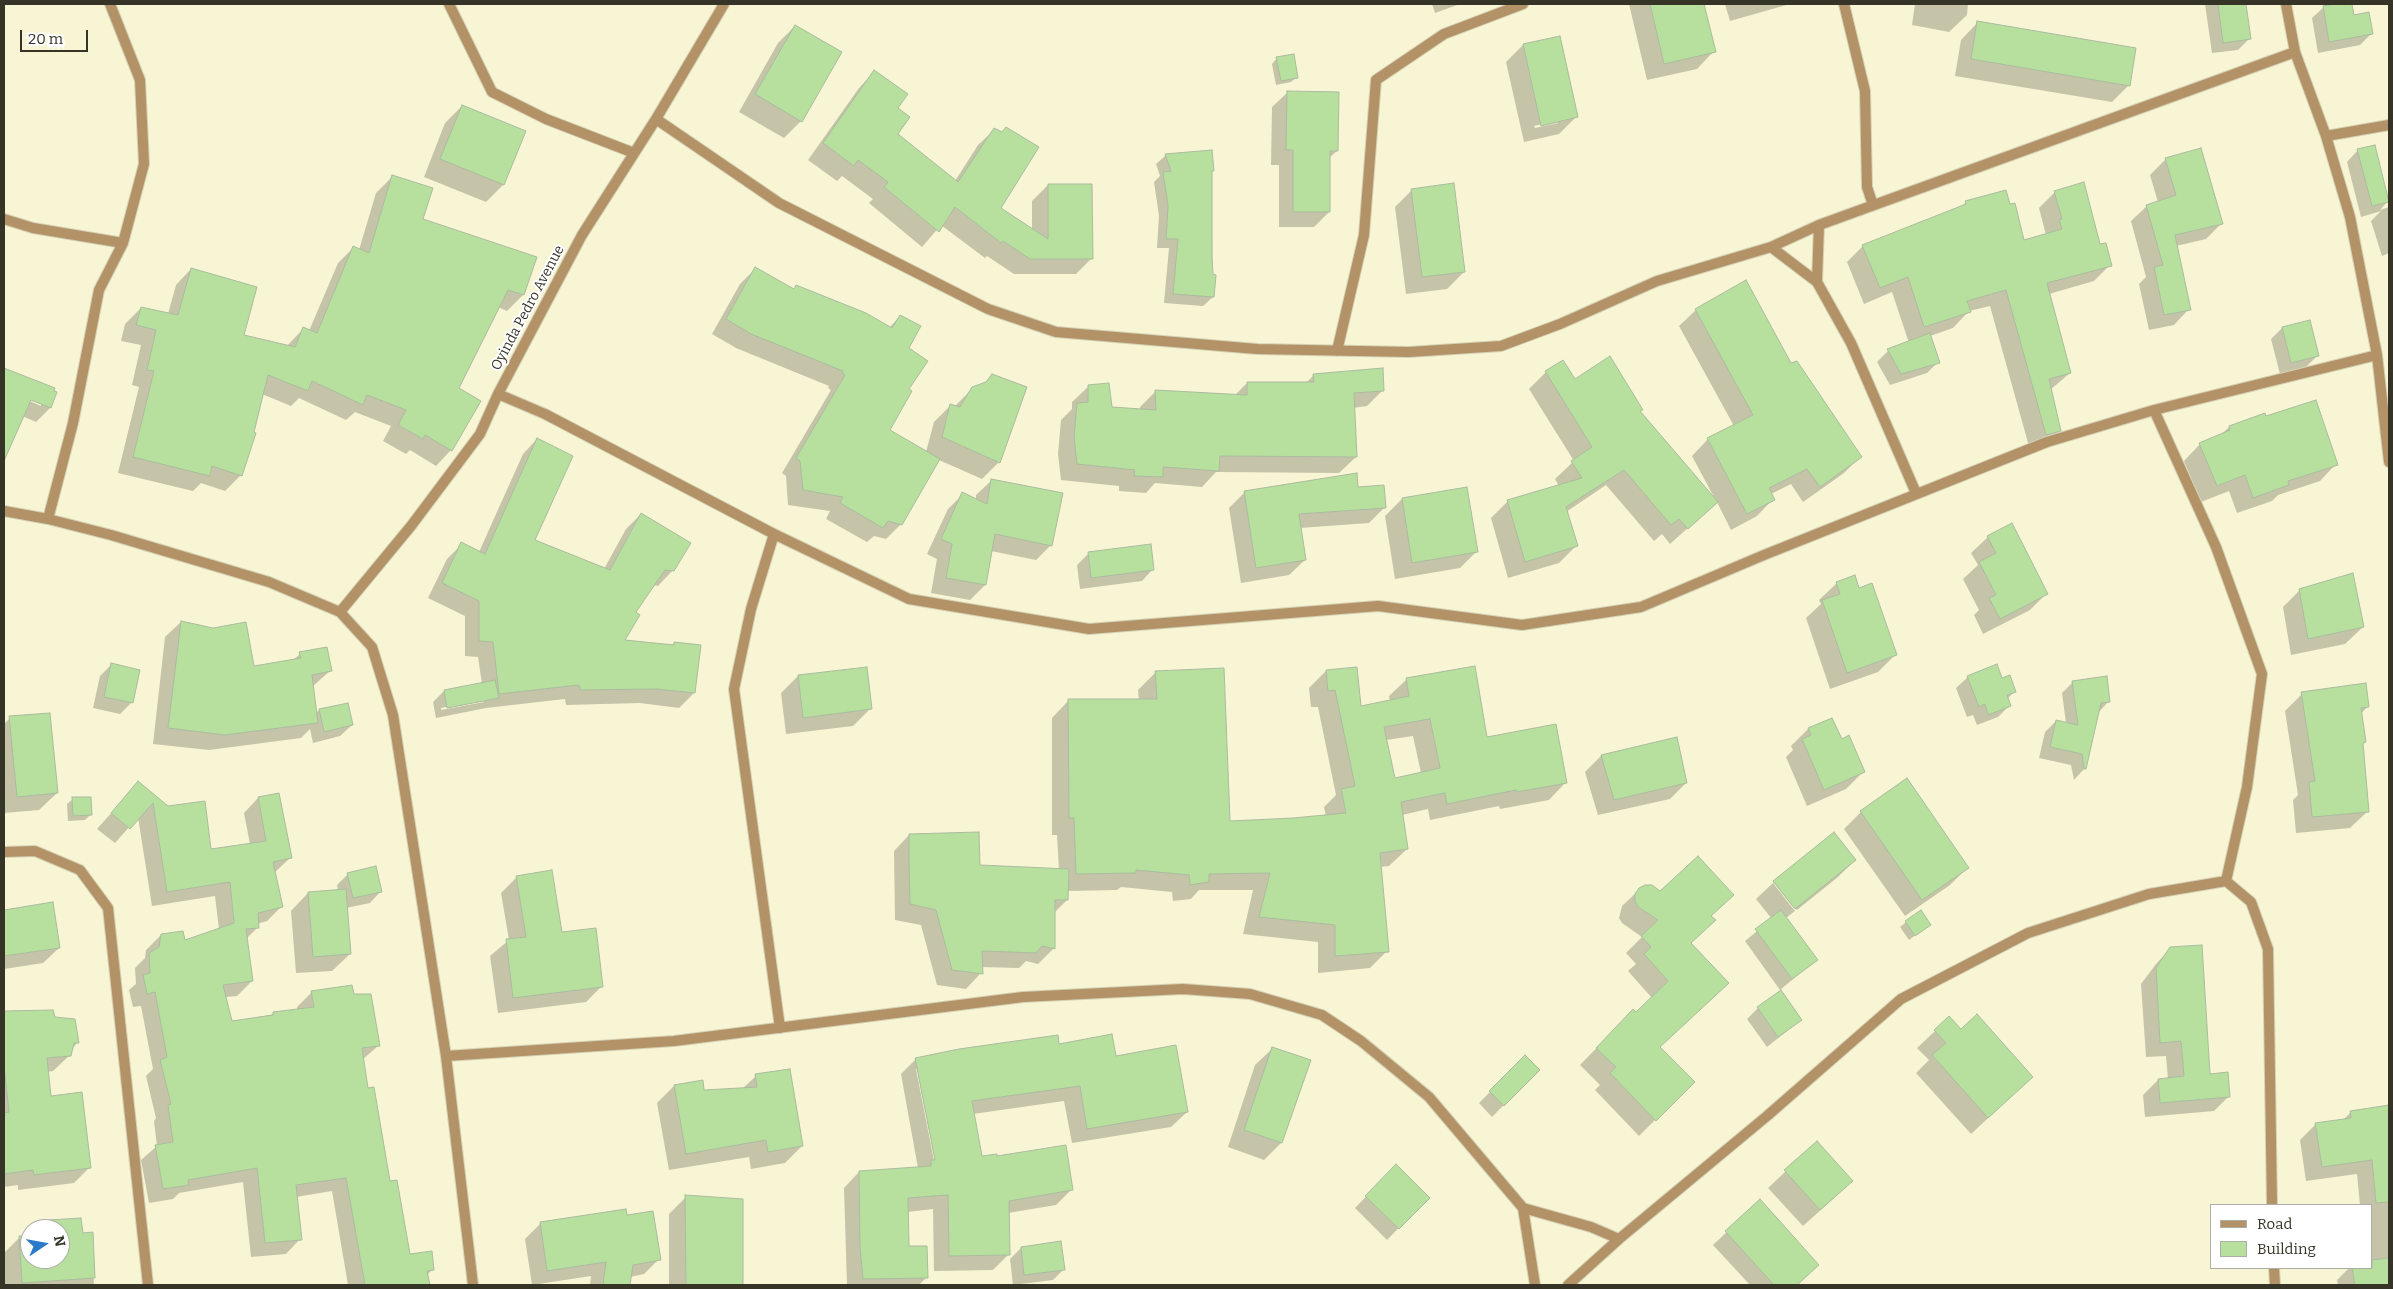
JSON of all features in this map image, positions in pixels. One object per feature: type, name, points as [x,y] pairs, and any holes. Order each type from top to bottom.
[{"type":"street","points":[[48,519],[73,422],[99,290],[123,243],[144,164],[140,80],[110,4]]},
{"type":"street","points":[[448,4],[492,92],[546,119],[634,154]]},
{"type":"street","name":"Oyinda Pedro Avenue","points":[[340,612],[411,526],[480,434],[498,394],[582,235],[656,119],[724,4]]},
{"type":"street","points":[[1337,351],[1364,235],[1376,80],[1444,34],[1522,4]]},
{"type":"street","points":[[1844,4],[1865,91],[1867,187],[1874,205]]},
{"type":"street","points":[[2286,4],[2295,52],[2326,136],[2350,217],[2377,355],[2389,462]]},
{"type":"street","points":[[656,119],[779,203],[988,309],[1056,332],[1257,349],[1409,352],[1501,346],[1560,324],[1657,281],[1770,247],[1819,225],[2295,52]]},
{"type":"street","points":[[2326,136],[2389,125]]},
{"type":"street","points":[[4,219],[33,228],[123,243]]},
{"type":"street","points":[[1817,282],[1819,225]]},
{"type":"street","points":[[1770,247],[1817,282],[1851,342],[1916,493]]},
{"type":"street","points":[[498,394],[545,414],[637,460],[774,534],[909,599],[1089,629],[1378,606],[1522,625],[1641,607],[1916,493],[2047,442],[2154,410],[2377,355]]},
{"type":"street","points":[[2154,410],[2216,547],[2262,674],[2247,787],[2226,881]]},
{"type":"street","points":[[4,511],[48,519],[269,582],[340,612],[372,647],[393,715],[446,1056],[473,1285]]},
{"type":"street","points":[[774,534],[751,609],[734,689],[780,1028]]},
{"type":"street","points":[[4,852],[35,851],[80,870],[108,908],[148,1285]]},
{"type":"street","points":[[1568,1285],[1619,1239],[1767,1116],[1901,999],[2028,933],[2149,894],[2226,881],[2251,902],[2268,949],[2272,1204]]},
{"type":"street","points":[[446,1056],[674,1041],[1023,997],[1183,989],[1250,994],[1322,1015],[1361,1041],[1429,1097],[1523,1208],[1535,1285]]},
{"type":"street","points":[[1523,1208],[1591,1228],[1619,1239]]},
{"type":"street","points":[[2274,1269],[2275,1285]]},
{"type":"building","points":[[1650,4],[1704,4],[1716,52],[1664,64]]},
{"type":"building","points":[[2218,4],[2246,4],[2251,39],[2223,43]]},
{"type":"building","points":[[2352,4],[2354,15],[2369,12],[2373,34],[2329,42],[2323,6]]},
{"type":"building","points":[[1977,21],[2136,48],[2130,86],[1971,59]]},
{"type":"building","points":[[795,25],[842,52],[802,122],[755,94]]},
{"type":"building","points":[[1560,36],[1578,117],[1541,126],[1523,44]]},
{"type":"building","points":[[1294,54],[1298,78],[1281,81],[1276,57]]},
{"type":"building","points":[[874,70],[908,94],[898,108],[910,117],[898,134],[958,182],[994,128],[1002,132],[1006,127],[1039,147],[1001,208],[1048,239],[1048,184],[1092,184],[1093,259],[1030,259],[1003,241],[1001,243],[955,207],[939,232],[884,187],[888,182],[858,160],[854,166],[823,143]]},
{"type":"building","points":[[1287,91],[1339,92],[1338,151],[1330,151],[1330,212],[1293,212],[1293,150],[1286,150]]},
{"type":"building","points":[[462,105],[526,131],[504,185],[440,159]]},
{"type":"building","points":[[2375,145],[2389,202],[2372,206],[2357,149]]},
{"type":"building","points":[[2201,148],[2223,224],[2175,235],[2191,310],[2164,315],[2154,267],[2163,265],[2146,205],[2176,195],[2165,158]]},
{"type":"building","points":[[1212,150],[1214,171],[1212,171],[1212,259],[1213,274],[1216,275],[1214,297],[1173,294],[1178,239],[1166,239],[1168,206],[1163,172],[1171,171],[1165,154]]},
{"type":"building","points":[[392,175],[433,188],[423,219],[537,257],[524,295],[508,290],[459,388],[481,401],[452,451],[425,435],[423,439],[398,425],[406,410],[367,395],[363,405],[312,381],[308,391],[268,375],[254,432],[256,433],[242,476],[212,466],[210,476],[133,457],[154,371],[147,370],[156,330],[136,325],[141,307],[178,315],[191,268],[257,287],[244,335],[295,347],[303,327],[317,333],[353,246],[369,253]]},
{"type":"building","points":[[2084,182],[2100,244],[2106,243],[2112,266],[2047,283],[2071,373],[2049,379],[2061,431],[2046,435],[2006,290],[1967,301],[1971,312],[1924,327],[1908,277],[1880,288],[1862,245],[1966,204],[1965,201],[2006,190],[2010,204],[2015,203],[2024,240],[2062,229],[2059,220],[2062,219],[2054,191]]},
{"type":"building","points":[[1454,183],[1465,272],[1422,277],[1411,189]]},
{"type":"building","points":[[755,267],[794,289],[796,285],[866,313],[892,328],[900,315],[921,326],[909,348],[928,361],[909,389],[912,391],[890,430],[940,459],[902,525],[888,521],[883,528],[840,503],[843,497],[803,490],[800,461],[796,458],[845,375],[842,373],[843,371],[751,334],[726,319]]},
{"type":"building","points":[[1746,280],[1791,363],[1797,361],[1862,457],[1820,487],[1807,469],[1769,488],[1775,500],[1747,514],[1707,438],[1753,415],[1695,309]]},
{"type":"building","points":[[2310,320],[2319,356],[2291,363],[2282,327]]},
{"type":"building","points":[[1930,333],[1940,363],[1901,374],[1887,349]]},
{"type":"building","points":[[1610,356],[1643,410],[1640,411],[1718,502],[1688,529],[1679,519],[1671,525],[1624,470],[1566,507],[1578,546],[1525,562],[1507,500],[1582,478],[1571,461],[1592,447],[1545,371],[1563,360],[1575,379]]},
{"type":"building","points":[[4,368],[55,388],[54,391],[57,392],[51,408],[31,400],[4,461]]},
{"type":"building","points":[[1383,368],[1384,391],[1354,393],[1357,457],[1220,456],[1219,471],[1163,467],[1163,477],[1134,476],[1135,470],[1077,464],[1074,437],[1077,403],[1088,402],[1088,385],[1109,383],[1112,407],[1156,410],[1155,390],[1247,395],[1247,382],[1314,382],[1313,374]]},
{"type":"building","points":[[992,374],[1027,387],[1000,463],[942,437],[950,404],[960,407],[972,387],[986,382]]},
{"type":"building","points":[[2316,400],[2338,465],[2288,481],[2289,485],[2253,498],[2245,475],[2217,486],[2199,443],[2230,430],[2229,426],[2265,413],[2266,416]]},
{"type":"building","points":[[537,438],[573,456],[535,540],[610,570],[641,513],[691,543],[674,571],[665,570],[636,612],[640,615],[625,640],[674,645],[674,642],[701,645],[695,693],[656,689],[580,690],[579,685],[499,694],[493,642],[479,641],[479,601],[442,583],[461,542],[485,554]]},
{"type":"building","points":[[1357,473],[1358,487],[1384,485],[1386,508],[1299,514],[1306,560],[1256,568],[1244,491]]},
{"type":"building","points":[[991,479],[1063,493],[1052,546],[995,534],[986,585],[946,578],[952,544],[941,539],[962,492],[987,504]]},
{"type":"building","points":[[1467,487],[1478,552],[1412,563],[1402,498]]},
{"type":"building","points":[[2012,523],[2048,594],[2000,619],[1989,598],[1996,595],[1979,562],[1996,553],[1987,536]]},
{"type":"building","points":[[1151,544],[1154,570],[1091,578],[1088,552]]},
{"type":"building","points":[[2353,573],[2364,627],[2308,639],[2299,589]]},
{"type":"building","points":[[1855,575],[1859,588],[1872,583],[1897,655],[1847,673],[1822,600],[1840,594],[1836,582]]},
{"type":"building","points":[[181,621],[213,628],[246,622],[254,666],[301,658],[299,652],[327,647],[332,671],[312,675],[318,723],[225,735],[168,728]]},
{"type":"building","points":[[111,663],[140,670],[133,703],[104,697]]},
{"type":"building","points":[[1997,664],[2002,678],[2010,675],[2016,692],[2007,695],[2011,706],[1988,715],[1985,704],[1979,707],[1967,676]]},
{"type":"building","points":[[1475,666],[1487,737],[1556,724],[1567,783],[1517,792],[1516,790],[1447,804],[1445,793],[1401,802],[1408,849],[1380,853],[1389,952],[1335,956],[1335,925],[1259,917],[1270,873],[1209,874],[1209,882],[1190,885],[1189,875],[1136,870],[1136,873],[1076,874],[1074,818],[1069,818],[1068,699],[1157,699],[1155,671],[1224,668],[1230,821],[1293,818],[1346,813],[1341,789],[1355,786],[1335,690],[1328,691],[1326,670],[1357,667],[1361,706],[1409,696],[1406,678]],"holes":[[[1430,719],[1440,768],[1395,778],[1384,727]]]},
{"type":"building","points":[[867,667],[872,709],[803,718],[798,675]]},
{"type":"building","points":[[2107,676],[2110,702],[2101,703],[2086,769],[2084,769],[2082,754],[2050,747],[2056,720],[2078,725],[2072,681]]},
{"type":"building","points":[[495,680],[499,698],[447,708],[444,690]]},
{"type":"building","points":[[2366,683],[2369,707],[2361,708],[2366,742],[2363,743],[2369,812],[2312,817],[2309,782],[2315,781],[2301,692]]},
{"type":"building","points":[[348,703],[353,725],[324,732],[319,709]]},
{"type":"building","points":[[50,713],[58,793],[17,797],[9,716]]},
{"type":"building","points":[[1832,718],[1842,739],[1849,735],[1865,772],[1824,790],[1802,739],[1811,735],[1808,728]]},
{"type":"building","points":[[1677,737],[1687,783],[1614,800],[1601,755]]},
{"type":"building","points":[[1907,778],[1969,868],[1922,900],[1860,811]]},
{"type":"building","points":[[138,781],[168,806],[205,801],[211,849],[266,841],[258,797],[279,793],[292,858],[273,862],[283,907],[258,913],[259,928],[246,929],[253,981],[223,985],[232,1021],[273,1015],[273,1012],[314,1007],[311,991],[352,985],[354,994],[371,994],[380,1046],[362,1048],[368,1088],[374,1087],[390,1181],[397,1180],[410,1254],[432,1251],[434,1270],[427,1271],[430,1285],[365,1285],[346,1178],[296,1185],[302,1240],[265,1243],[257,1168],[188,1180],[189,1185],[163,1189],[155,1145],[173,1142],[168,1105],[171,1104],[160,1060],[167,1057],[155,992],[147,994],[143,975],[150,973],[149,953],[159,947],[161,934],[183,931],[185,940],[234,923],[230,882],[167,892],[153,803],[130,829],[111,813]]},
{"type":"building","points":[[72,797],[91,797],[92,815],[73,816]]},
{"type":"building","points":[[979,832],[980,865],[1069,869],[1068,900],[1055,900],[1055,949],[1042,946],[1036,953],[982,951],[983,974],[952,970],[936,910],[910,904],[909,834]]},
{"type":"building","points":[[1834,832],[1856,860],[1795,909],[1773,881]]},
{"type":"building","points":[[1698,856],[1734,895],[1711,916],[1716,920],[1691,943],[1729,983],[1660,1047],[1695,1082],[1656,1121],[1610,1073],[1616,1067],[1596,1048],[1633,1009],[1636,1012],[1668,981],[1644,954],[1651,947],[1641,936],[1658,920],[1638,907],[1635,901],[1635,894],[1639,888],[1645,885],[1652,885],[1660,891]]},
{"type":"building","points":[[376,866],[382,892],[353,898],[347,873]]},
{"type":"building","points":[[552,870],[562,932],[596,928],[603,987],[513,998],[506,939],[526,937],[516,876]]},
{"type":"building","points":[[346,889],[351,954],[313,957],[308,892]]},
{"type":"building","points":[[53,902],[60,948],[4,956],[4,910]]},
{"type":"building","points":[[1781,910],[1818,960],[1792,979],[1755,929]]},
{"type":"building","points":[[1921,910],[1931,925],[1915,936],[1905,921]]},
{"type":"building","points":[[2202,945],[2210,1074],[2228,1072],[2230,1097],[2160,1103],[2158,1079],[2184,1076],[2181,1041],[2160,1043],[2156,968],[2170,947]]},
{"type":"building","points":[[1781,990],[1802,1020],[1778,1037],[1757,1007]]},
{"type":"building","points":[[53,1010],[55,1017],[75,1019],[79,1043],[74,1043],[71,1056],[47,1058],[51,1096],[82,1092],[91,1168],[34,1175],[33,1170],[4,1174],[4,1113],[9,1112],[4,1066],[4,1011]]},
{"type":"building","points":[[1977,1014],[2033,1077],[1988,1118],[1932,1055],[1946,1043],[1934,1030],[1949,1016],[1961,1029]]},
{"type":"building","points":[[1112,1034],[1116,1056],[1176,1045],[1188,1112],[1087,1129],[1080,1086],[972,1101],[982,1156],[997,1154],[997,1156],[1066,1145],[1073,1190],[1009,1201],[1010,1255],[949,1256],[948,1195],[908,1198],[909,1246],[927,1246],[928,1278],[863,1279],[860,1248],[859,1171],[931,1166],[931,1160],[935,1160],[915,1058],[959,1049],[1058,1035],[1059,1044]]},
{"type":"building","points":[[1272,1047],[1311,1060],[1282,1143],[1244,1130]]},
{"type":"building","points":[[1525,1055],[1540,1070],[1504,1106],[1489,1091]]},
{"type":"building","points":[[790,1069],[803,1146],[768,1152],[766,1140],[686,1154],[674,1085],[703,1080],[704,1090],[757,1087],[755,1074]]},
{"type":"building","points":[[2389,1105],[2389,1202],[2376,1203],[2372,1160],[2322,1167],[2315,1123],[2351,1118],[2350,1111]]},
{"type":"building","points":[[1817,1141],[1853,1181],[1820,1210],[1784,1170]]},
{"type":"building","points":[[1396,1164],[1430,1198],[1399,1229],[1365,1196]]},
{"type":"building","points":[[685,1195],[743,1199],[743,1285],[686,1285]]},
{"type":"building","points":[[1760,1199],[1819,1265],[1797,1285],[1774,1285],[1725,1231]]},
{"type":"building","points":[[626,1209],[627,1215],[653,1211],[661,1260],[633,1265],[630,1285],[603,1285],[606,1262],[547,1271],[540,1222]]},
{"type":"building","points":[[81,1218],[83,1233],[93,1232],[95,1278],[22,1283],[21,1269],[70,1269],[70,1219],[65,1219]]},
{"type":"building","points":[[1061,1241],[1065,1270],[1024,1275],[1021,1247]]},
{"type":"building","points":[[2389,1258],[2389,1285],[2355,1285],[2352,1269],[2373,1269],[2373,1260]]}]
